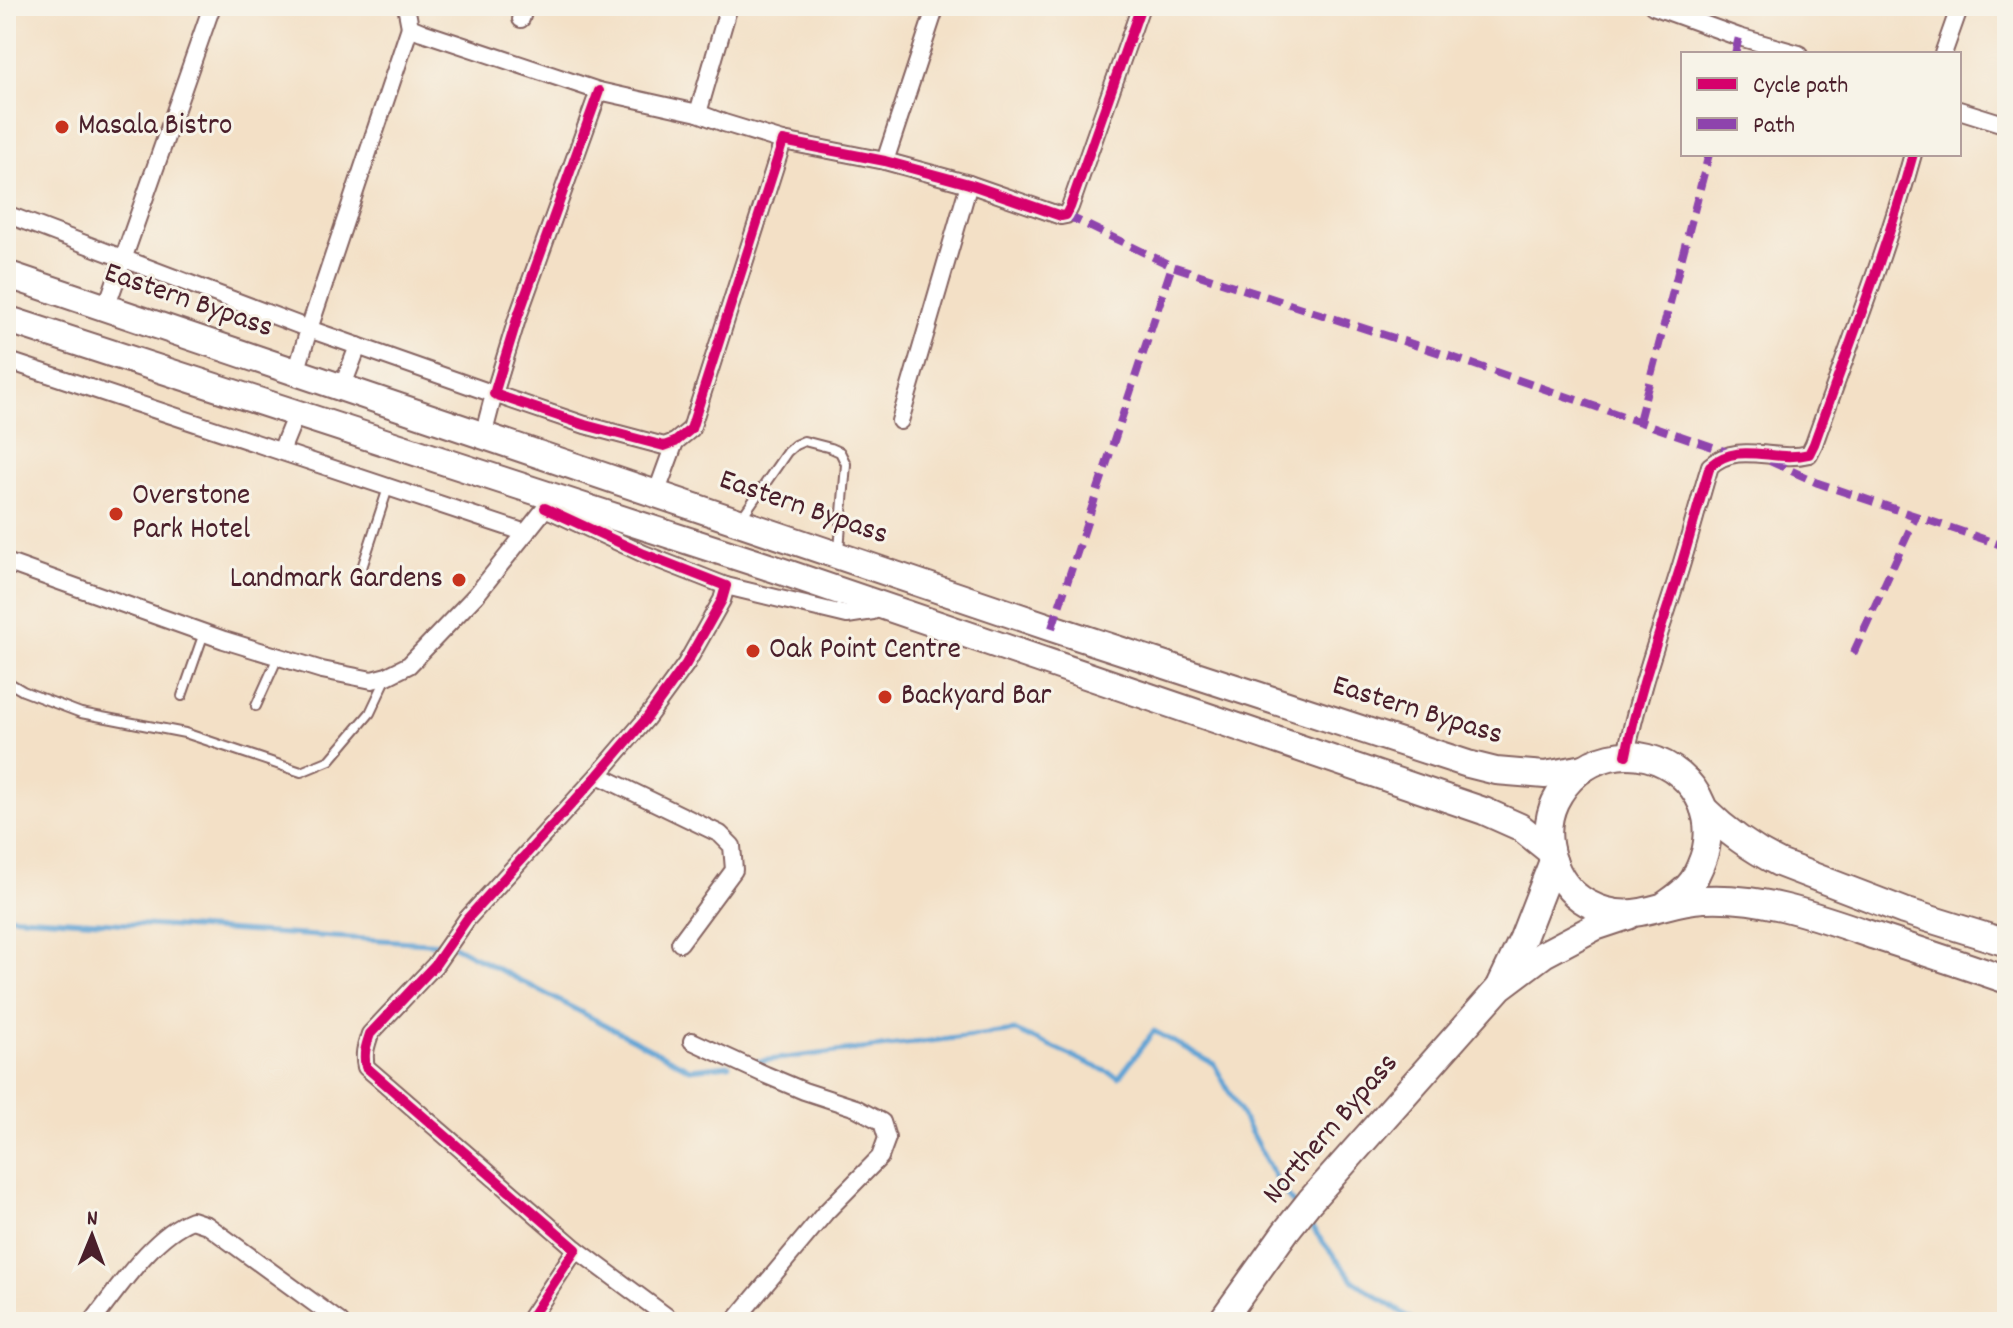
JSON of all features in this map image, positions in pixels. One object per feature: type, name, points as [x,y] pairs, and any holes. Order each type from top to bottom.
[{"type":"main road","name":"Eastern Bypass","points":[[6,274],[1298,710],[1468,764],[1496,771],[1545,775],[1584,768],[1600,760],[1626,755],[1654,759],[1684,778],[1696,792],[1704,809],[1723,828],[1761,854],[1904,911],[2007,943]]},
{"type":"main road","points":[[6,319],[296,414],[549,502],[883,605],[1484,811],[1520,827],[1551,856],[1565,883],[1583,901],[1606,912],[1632,915]]},
{"type":"main road","points":[[1500,987],[1523,938],[1551,856],[1548,827],[1554,804],[1566,784],[1584,768]]},
{"type":"main road","points":[[1665,905],[1682,894],[1695,878],[1707,844],[1708,826],[1704,809]]},
{"type":"main road","points":[[1500,987],[1544,954],[1595,927],[1665,905],[1701,899],[1738,899],[1787,907],[2007,980]]},
{"type":"main road","name":"Northern Bypass","points":[[1221,1322],[1310,1201],[1500,987]]},
{"type":"street","points":[[106,308],[212,6]]},
{"type":"street","points":[[296,373],[410,27],[406,6]]},
{"type":"street","points":[[698,113],[729,6]]},
{"type":"street","points":[[885,161],[936,6]]},
{"type":"street","points":[[410,27],[599,91],[698,113],[783,141],[885,161],[969,184],[1061,216],[1066,215],[1141,6]]},
{"type":"street","points":[[1653,6],[1690,12],[1739,37],[1792,52]]},
{"type":"street","points":[[1944,52],[1960,6]]},
{"type":"street","points":[[483,436],[517,319],[599,91]]},
{"type":"street","points":[[1961,111],[2007,125]]},
{"type":"street","points":[[6,214],[309,329],[585,425],[664,446],[675,442],[691,429],[783,141]]},
{"type":"street","points":[[1626,755],[1647,669],[1710,466],[1730,453],[1794,458],[1809,454],[1903,191],[1912,156]]},
{"type":"street","points":[[900,421],[969,184]]},
{"type":"street","points":[[342,388],[358,346]]},
{"type":"street","points":[[6,360],[526,533]]},
{"type":"street","points":[[281,451],[296,414]]},
{"type":"street","points":[[656,494],[675,442]]},
{"type":"street","points":[[6,562],[278,657],[372,680],[409,665],[477,594],[549,502],[644,554],[726,586],[847,615],[873,611],[883,605]]},
{"type":"street","points":[[674,1322],[576,1249],[366,1067],[364,1057],[370,1034],[435,965],[467,919],[646,719],[686,664],[722,600],[726,586]]},
{"type":"street","points":[[598,775],[720,834],[732,846],[734,870],[680,943]]},
{"type":"street","points":[[692,1041],[778,1081],[856,1108],[882,1122],[887,1138],[880,1157],[825,1213],[734,1322]]},
{"type":"street","points":[[92,1322],[157,1244],[169,1232],[192,1220],[207,1225],[340,1322]]},
{"type":"street","points":[[528,1322],[576,1249]]},
{"type":"lane","points":[[739,521],[795,445],[804,441],[831,448],[840,452],[846,464],[838,555]]},
{"type":"lane","points":[[358,580],[388,487]]},
{"type":"lane","points":[[182,696],[204,632]]},
{"type":"lane","points":[[256,706],[278,657]]},
{"type":"lane","points":[[6,681],[23,691],[81,713],[185,733],[301,772],[330,760],[370,713],[387,676]]},
{"type":"waterway","points":[[6,916],[444,944]]},
{"type":"waterway","points":[[454,946],[690,1069],[729,1065]]},
{"type":"waterway","points":[[751,1062],[1016,1031],[1119,1077],[1154,1031],[1214,1064],[1282,1190],[1296,1207]]},
{"type":"waterway","points":[[1304,1218],[1354,1281],[1416,1322]]},
{"type":"marked path","points":[[1735,52],[1739,37]]},
{"type":"marked path","points":[[1639,421],[1708,156]]},
{"type":"marked path","points":[[1066,215],[1172,266],[1449,356],[1730,453]]},
{"type":"marked path","points":[[1052,628],[1172,266]]},
{"type":"marked path","points":[[1770,461],[1818,483],[2007,547]]},
{"type":"marked path","points":[[1853,654],[1916,516]]},
{"type":"cycle path","points":[[599,91],[517,319],[494,394],[585,425],[664,446],[675,442],[691,429],[783,141],[885,161],[1066,215],[1141,6]]},
{"type":"cycle path","points":[[1626,755],[1643,686],[1710,466],[1733,454],[1809,454],[1879,264],[1912,156]]},
{"type":"cycle path","points":[[528,1322],[576,1249],[366,1067],[366,1046],[370,1034],[435,965],[467,919],[646,719],[686,664],[722,600],[726,586],[644,554],[545,508]]},
{"type":"place","name":"Masala Bistro","points":[[62,127]]},
{"type":"place","name":"Overstone Park Hotel","points":[[116,514]]},
{"type":"place","name":"Landmark Gardens","points":[[459,580]]},
{"type":"place","name":"Oak Point Centre","points":[[753,651]]},
{"type":"place","name":"Backyard Bar","points":[[885,697]]}]
